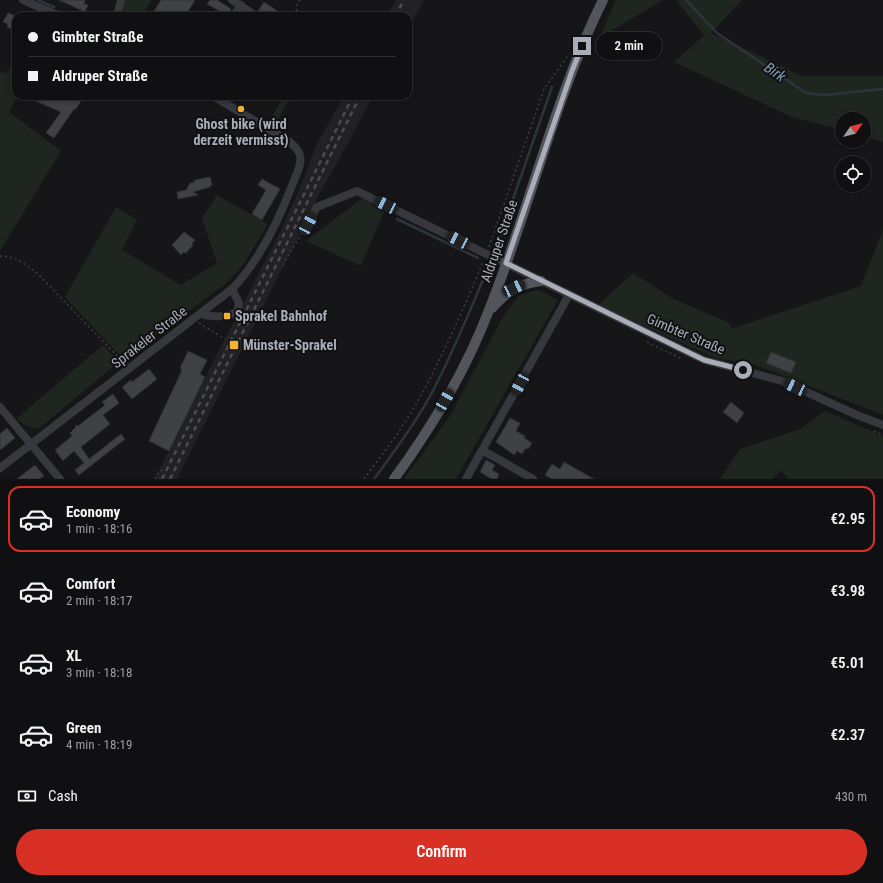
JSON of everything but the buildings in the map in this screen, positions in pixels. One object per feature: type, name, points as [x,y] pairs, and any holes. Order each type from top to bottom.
[{"type":"main road","name":"Aldruper Straße","points":[[394,479],[452,389],[489,311],[572,71],[603,0]]},
{"type":"main road","points":[[489,311],[512,289],[524,283],[541,281]]},
{"type":"street","points":[[23,0],[51,12]]},
{"type":"street","points":[[118,12],[121,0]]},
{"type":"street","points":[[232,0],[251,12]]},
{"type":"street","points":[[236,12],[241,5]]},
{"type":"street","name":"Sprakeler Straße","points":[[0,468],[232,288],[240,280],[256,258],[286,202],[300,163],[300,157],[295,146],[220,100]]},
{"type":"street","name":"Gimbter Straße","points":[[308,224],[317,207],[357,191],[704,360],[782,381],[857,415],[883,425]]},
{"type":"street","points":[[200,314],[207,316],[227,316],[237,312],[239,303],[232,288]]},
{"type":"street","points":[[466,479],[569,295]]},
{"type":"street","points":[[0,408],[60,479]]},
{"type":"street","points":[[482,450],[533,479]]},
{"type":"path","points":[[296,12],[297,5],[300,0]]},
{"type":"path","points":[[364,479],[391,444],[424,391],[453,331],[487,254],[544,89],[570,52]]},
{"type":"path","points":[[283,265],[308,224]]},
{"type":"path","points":[[0,256],[6,256],[22,262],[38,274],[129,368]]},
{"type":"path","points":[[193,319],[225,339]]},
{"type":"path","points":[[155,479],[158,473],[162,470]]},
{"type":"shaded area","points":[[125,0],[152,0],[144,12],[123,12]]},
{"type":"shaded area","points":[[396,0],[424,0],[412,22],[412,12],[389,12]]},
{"type":"shaded area","points":[[616,0],[663,0],[599,38]]},
{"type":"shaded area","points":[[676,0],[742,0],[711,33],[802,76],[883,76],[883,142],[871,138],[871,112],[835,112],[835,128],[792,117],[674,62],[704,35]]},
{"type":"shaded area","points":[[12,64],[12,100],[16,100],[9,112],[61,151],[0,251],[0,71],[6,74]]},
{"type":"shaded area","points":[[282,100],[290,100],[277,121],[271,118]]},
{"type":"shaded area","points":[[342,100],[371,100],[323,187],[177,479],[155,479],[278,236],[296,197],[317,144]]},
{"type":"shaded area","points":[[217,195],[268,224],[243,265],[227,283],[123,359],[65,297],[116,207],[137,220],[122,250],[181,285],[217,263],[202,218]]},
{"type":"shaded area","points":[[365,196],[384,212],[361,266],[306,241]]},
{"type":"shaded area","points":[[883,230],[883,415],[753,364],[715,358],[598,305],[633,273],[672,298],[727,322],[733,328],[861,286]]},
{"type":"shaded area","points":[[539,290],[558,300],[456,479],[404,479],[450,416],[504,315],[519,295]]},
{"type":"shaded area","points":[[103,345],[119,362],[38,429],[22,424],[17,418]]},
{"type":"shaded area","points":[[825,411],[883,436],[883,479],[789,479],[781,471],[772,479],[720,479],[740,449],[800,429]]},
{"type":"waterway","points":[[38,0],[54,7]]},
{"type":"waterway","name":"Birk","points":[[686,0],[717,33],[806,93],[825,95],[883,89]]},
{"type":"waterway","points":[[496,248],[552,87]]},
{"type":"waterway","points":[[397,219],[478,258]]},
{"type":"waterway","points":[[374,479],[410,430],[429,398],[452,352],[486,273]]},
{"type":"railway","points":[[397,12],[404,0]]},
{"type":"railway","points":[[162,479],[351,100]]},
{"type":"railway","points":[[170,479],[358,100]]},
{"type":"place","name":"Ghost bike (wird derzeit vermisst)","points":[[241,109]]},
{"type":"place","name":"Sprakel Bahnhof","points":[[227,316]]},
{"type":"place","name":"Münster-Sprakel","points":[[234,345]]},
{"type":"route","points":[[582,46],[506,263],[704,360],[743,370]]}]
